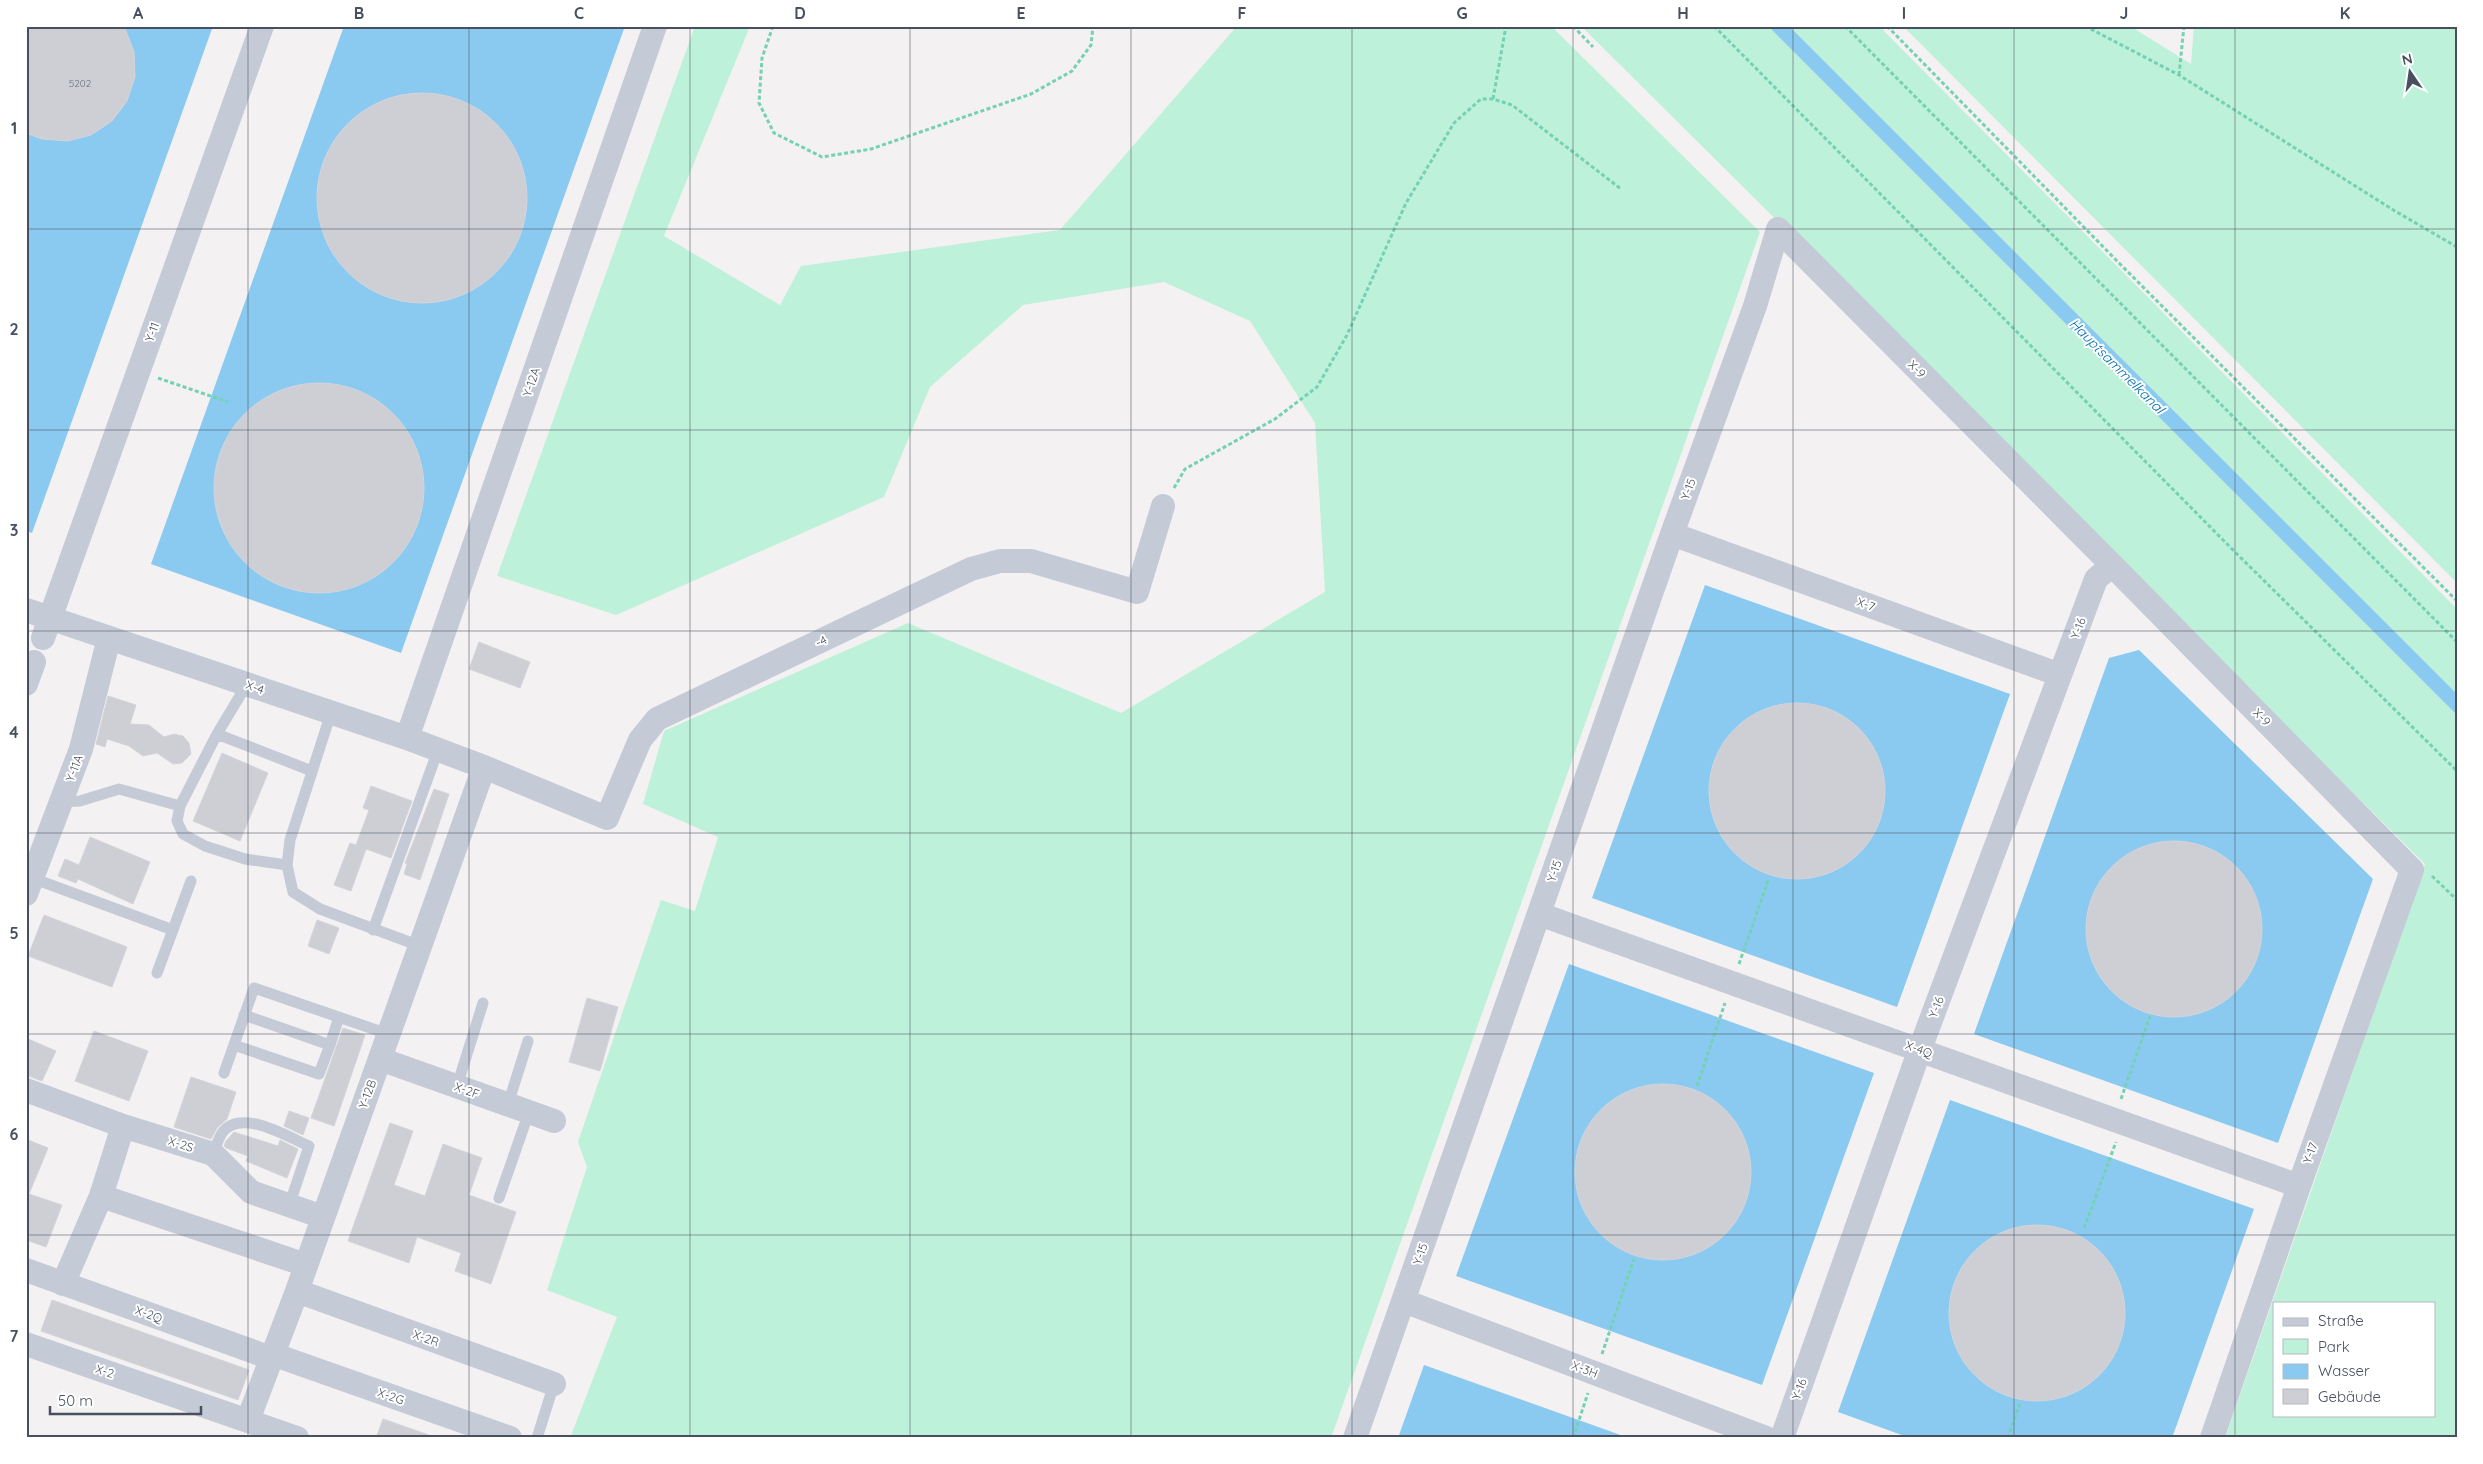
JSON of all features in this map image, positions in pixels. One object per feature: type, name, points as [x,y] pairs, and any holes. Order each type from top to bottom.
[{"type":"street","name":"Y-11","points":[[46,628],[262,26]]},
{"type":"street","name":"Y-12A","points":[[407,738],[655,26]]},
{"type":"street","name":"X-9","points":[[1755,306],[1778,229],[2104,572],[2412,870]]},
{"type":"street","name":"Y-15","points":[[1355,1438],[1672,534],[1755,306]]},
{"type":"street","name":"-4","points":[[484,767],[607,818],[640,740],[658,719],[971,569],[1000,561],[1031,561],[1137,592],[1163,506]]},
{"type":"street","name":"X-7","points":[[1672,534],[2060,675]]},
{"type":"street","name":"Y-16","points":[[1782,1438],[1920,1049],[2060,675],[2104,572]]},
{"type":"street","name":"X-4","points":[[26,610],[46,628],[109,638],[407,738],[484,767]]},
{"type":"street","name":"Y-11A","points":[[29,886],[81,749],[109,638]]},
{"type":"street","points":[[26,684],[34,662]]},
{"type":"street","name":"Y-12B","points":[[248,1420],[297,1291],[484,767]]},
{"type":"street","name":"Y-17","points":[[2212,1438],[2299,1186],[2412,870]]},
{"type":"street","name":"X-4Q","points":[[1539,914],[2299,1186]]},
{"type":"street","name":"X-2F","points":[[380,1059],[554,1121]]},
{"type":"street","name":"X-2S","points":[[26,1090],[123,1126],[212,1154],[251,1192],[323,1217]]},
{"type":"street","points":[[63,1284],[101,1196],[123,1126]]},
{"type":"street","points":[[101,1196],[306,1265]]},
{"type":"street","name":"X-2Q","points":[[26,1270],[272,1356]]},
{"type":"street","name":"X-2R","points":[[297,1291],[554,1384]]},
{"type":"street","name":"X-3H","points":[[1404,1301],[1766,1438]]},
{"type":"street","name":"X-2","points":[[26,1344],[297,1438]]},
{"type":"street","name":"X-2G","points":[[272,1356],[510,1438]]},
{"type":"lane","points":[[246,684],[217,734],[180,806],[177,821],[183,834],[205,846],[245,859],[287,865]]},
{"type":"lane","points":[[331,713],[290,840],[287,865],[293,892],[320,909],[420,946]]},
{"type":"lane","points":[[217,734],[312,771]]},
{"type":"lane","points":[[373,930],[438,750]]},
{"type":"lane","points":[[61,802],[80,801],[119,789],[180,806]]},
{"type":"lane","points":[[157,973],[191,881]]},
{"type":"lane","points":[[29,886],[173,930]]},
{"type":"lane","points":[[224,1073],[254,988],[388,1034]]},
{"type":"lane","points":[[456,1086],[483,1003]]},
{"type":"lane","points":[[244,1015],[330,1045]]},
{"type":"lane","points":[[234,1045],[320,1074],[339,1017]]},
{"type":"lane","points":[[499,1198],[518,1108],[528,1042]]},
{"type":"lane","points":[[212,1154],[223,1131],[238,1122],[253,1122],[309,1146],[289,1206]]},
{"type":"lane","points":[[536,1438],[554,1384]]},
{"type":"path","points":[[773,26],[762,58],[759,103],[774,133],[822,157],[871,149],[1031,94],[1072,71],[1091,45],[1093,26]]},
{"type":"path","points":[[1493,99],[1506,26]]},
{"type":"path","points":[[1573,26],[1593,47]]},
{"type":"path","points":[[1714,26],[2237,554],[2457,771]]},
{"type":"path","points":[[1845,26],[2457,642]]},
{"type":"path","points":[[1887,26],[2119,263],[2457,601]]},
{"type":"path","points":[[2085,26],[2179,74],[2394,211],[2457,247]]},
{"type":"path","points":[[2179,74],[2184,26]]},
{"type":"path","points":[[1163,506],[1185,469],[1276,419],[1317,387],[1347,335],[1406,203],[1454,122],[1481,99],[1493,99],[1512,105],[1621,189]]},
{"type":"path","points":[[138,371],[228,402]]},
{"type":"path","points":[[2412,870],[2430,874],[2457,900]]},
{"type":"path","points":[[1697,1086],[1769,878]]},
{"type":"path","points":[[2084,1228],[2119,1121],[2150,1016]]},
{"type":"path","points":[[1573,1438],[1634,1259]]},
{"type":"path","points":[[2008,1438],[2020,1402]]},
{"type":"green space","points":[[695,26],[750,26],[664,236],[780,305],[801,266],[1060,230],[1237,26],[1551,26],[1760,232],[1331,1438],[570,1438],[617,1317],[547,1290],[587,1167],[578,1142],[661,900],[695,911],[718,837],[643,804],[664,731],[908,623],[1121,713],[1325,592],[1315,423],[1250,321],[1164,282],[1023,305],[930,387],[884,497],[616,615],[497,576]]},
{"type":"green space","points":[[1581,26],[1768,26],[2457,715],[2457,1438],[2225,1438],[2425,864]]},
{"type":"green space","points":[[1789,26],[1879,26],[2457,609],[2457,694]]},
{"type":"green space","points":[[1903,26],[2130,26],[2191,64],[2194,26],[2457,26],[2457,583]]},
{"type":"water","points":[[26,26],[213,26],[32,533],[26,531]]},
{"type":"water","points":[[344,26],[625,26],[401,653],[151,564]]},
{"type":"water","name":"Hauptsammelkanal","points":[[1768,26],[1789,26],[2457,694],[2457,715]]},
{"type":"water","points":[[1705,585],[2010,694],[1897,1007],[1592,898]]},
{"type":"water","points":[[2139,650],[2373,879],[2278,1143],[1974,1034],[2109,658]]},
{"type":"water","points":[[1569,964],[1874,1073],[1762,1385],[1456,1276]]},
{"type":"water","points":[[1950,1100],[2254,1209],[2172,1438],[1910,1438],[1838,1412]]},
{"type":"water","points":[[1424,1365],[1629,1438],[1398,1438]]},
{"type":"building","points":[[26,26],[124,26],[134,52],[135,77],[127,101],[112,121],[91,135],[67,141],[42,139],[26,133]]},
{"type":"building","points":[[422,93],[442,95],[462,101],[480,111],[496,124],[509,140],[519,158],[525,178],[527,198],[525,218],[519,238],[509,256],[496,272],[480,285],[462,295],[442,301],[422,303],[402,301],[382,295],[364,285],[348,272],[335,256],[325,238],[319,218],[317,198],[319,178],[325,158],[335,140],[348,124],[364,111],[382,101],[402,95]]},
{"type":"building","points":[[319,383],[339,385],[359,391],[377,401],[393,414],[406,430],[416,448],[422,468],[424,488],[422,508],[416,528],[406,546],[393,562],[377,575],[359,585],[339,591],[319,593],[299,591],[279,585],[261,575],[245,562],[232,546],[222,528],[216,508],[214,488],[216,468],[222,448],[232,430],[245,414],[261,401],[279,391],[299,385]]},
{"type":"building","points":[[479,642],[530,662],[520,688],[469,669]]},
{"type":"building","points":[[108,696],[136,705],[130,724],[149,725],[164,737],[174,734],[183,736],[189,743],[191,754],[182,763],[173,764],[157,753],[143,756],[129,746],[107,739],[105,747],[96,744]]},
{"type":"building","points":[[1788,703],[1806,703],[1838,713],[1853,723],[1865,735],[1875,750],[1881,765],[1885,791],[1881,817],[1875,832],[1865,847],[1853,859],[1838,869],[1823,875],[1806,879],[1788,879],[1756,869],[1741,859],[1729,847],[1719,832],[1713,817],[1709,800],[1709,782],[1719,750],[1729,735],[1741,723],[1756,713],[1771,707]]},
{"type":"building","points":[[222,753],[268,773],[240,841],[193,821]]},
{"type":"building","points":[[371,786],[412,801],[391,858],[366,849],[351,891],[334,885],[350,843],[356,845],[369,810],[363,808]]},
{"type":"building","points":[[434,789],[449,794],[420,880],[404,874],[407,864],[405,863]]},
{"type":"building","points":[[90,837],[150,862],[133,904],[78,879],[76,883],[58,876],[65,859],[79,865]]},
{"type":"building","points":[[2165,841],[2183,841],[2215,851],[2230,861],[2242,873],[2252,888],[2258,903],[2262,929],[2258,955],[2252,970],[2242,985],[2230,997],[2215,1007],[2200,1013],[2183,1017],[2165,1017],[2133,1007],[2118,997],[2106,985],[2096,970],[2090,955],[2086,938],[2086,920],[2096,888],[2106,873],[2118,861],[2133,851],[2148,845]]},
{"type":"building","points":[[44,915],[127,947],[112,987],[28,956]]},
{"type":"building","points":[[317,920],[339,928],[329,954],[308,946]]},
{"type":"building","points":[[587,998],[618,1007],[600,1071],[569,1062]]},
{"type":"building","points":[[343,1028],[365,1035],[334,1126],[311,1118]]},
{"type":"building","points":[[94,1031],[148,1051],[129,1101],[75,1081]]},
{"type":"building","points":[[26,1038],[56,1051],[42,1081],[26,1075]]},
{"type":"building","points":[[191,1077],[236,1092],[227,1119],[217,1128],[211,1139],[174,1127]]},
{"type":"building","points":[[1654,1084],[1672,1084],[1705,1094],[1731,1116],[1741,1130],[1747,1146],[1751,1172],[1747,1198],[1741,1214],[1719,1240],[1705,1250],[1689,1256],[1672,1260],[1654,1260],[1621,1250],[1595,1228],[1585,1214],[1579,1198],[1575,1181],[1575,1163],[1585,1130],[1607,1104],[1621,1094],[1637,1088]]},
{"type":"building","points":[[289,1111],[309,1118],[303,1135],[284,1126]]},
{"type":"building","points":[[390,1123],[413,1131],[394,1185],[425,1196],[443,1144],[482,1158],[469,1195],[516,1212],[491,1284],[455,1271],[461,1253],[417,1237],[409,1263],[348,1241]]},
{"type":"building","points":[[234,1132],[278,1146],[280,1140],[298,1149],[287,1178],[246,1161],[248,1156],[226,1148],[224,1146],[226,1141]]},
{"type":"building","points":[[26,1139],[48,1148],[29,1194],[62,1205],[46,1247],[26,1240]]},
{"type":"building","points":[[2028,1225],[2046,1225],[2078,1235],[2093,1245],[2105,1257],[2115,1272],[2121,1287],[2125,1313],[2121,1339],[2115,1354],[2105,1369],[2093,1381],[2078,1391],[2063,1397],[2046,1401],[2028,1401],[1996,1391],[1981,1381],[1969,1369],[1959,1354],[1953,1339],[1949,1322],[1949,1304],[1959,1272],[1969,1257],[1981,1245],[1996,1235],[2011,1229]]},
{"type":"building","points":[[52,1300],[249,1370],[238,1400],[41,1331]]},
{"type":"building","points":[[383,1419],[429,1435],[429,1438],[376,1438]]}]
